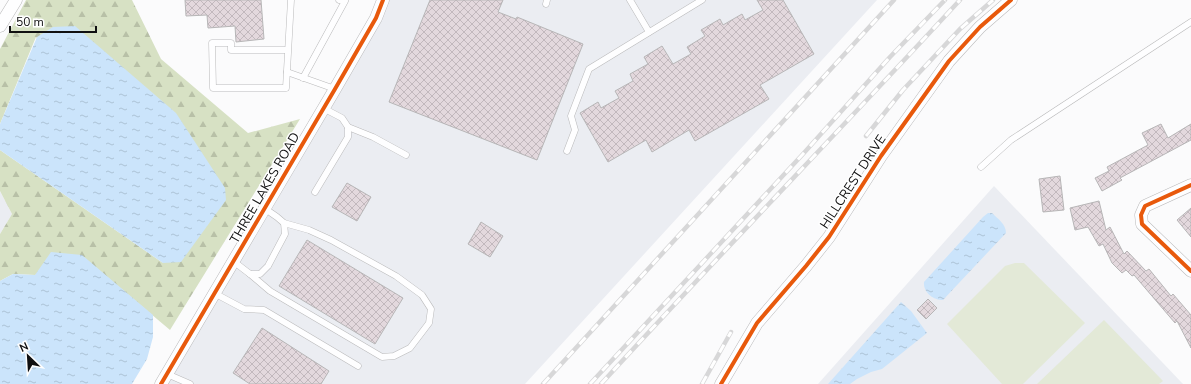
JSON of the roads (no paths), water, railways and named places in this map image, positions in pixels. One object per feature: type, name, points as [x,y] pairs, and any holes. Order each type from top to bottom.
[{"type":"street","points":[[0,26],[16,0]]},
{"type":"street","name":"THREE LAKES ROAD","points":[[164,379],[335,89],[376,18],[383,0]]},
{"type":"street","name":"HILLCREST DRIVE","points":[[720,384],[757,323],[829,237],[881,156],[949,61],[980,27],[1011,0]]},
{"type":"street","points":[[1191,185],[1146,206],[1141,215],[1142,224],[1191,271]]},
{"type":"lane","points":[[288,50],[231,50],[231,43],[212,43],[213,88],[286,88],[288,50],[290,0]]},
{"type":"lane","points":[[303,78],[345,1],[339,0]]},
{"type":"lane","points":[[630,0],[649,32]]},
{"type":"lane","points":[[567,151],[575,130],[571,116],[589,69],[702,0]]},
{"type":"lane","points":[[980,167],[1012,140],[1191,22]]},
{"type":"lane","points":[[287,72],[335,89]]},
{"type":"lane","points":[[315,192],[348,137],[348,127],[342,118],[323,108]]},
{"type":"lane","points":[[348,127],[374,137],[406,155]]},
{"type":"lane","points":[[233,261],[270,291],[382,357],[394,356],[410,348],[429,323],[431,310],[422,295],[396,276],[331,240],[309,230],[284,223],[277,216],[264,208]]},
{"type":"lane","points":[[250,274],[260,274],[268,266],[285,234],[284,223]]},
{"type":"lane","points":[[214,294],[244,309],[264,310],[358,366]]},
{"type":"lane","points":[[164,379],[190,384]]},
{"type":"water","points":[[75,26],[176,113],[225,188],[226,200],[181,262],[163,263],[0,150],[0,124],[37,37],[53,27]]},
{"type":"water","points":[[988,213],[992,213],[1001,222],[1005,227],[1006,233],[943,300],[936,299],[929,295],[925,289],[924,282]]},
{"type":"water","points":[[51,252],[82,255],[153,315],[153,337],[147,359],[132,384],[0,384],[0,281],[13,274],[35,275]]},
{"type":"water","points":[[901,302],[911,311],[927,333],[882,369],[871,372],[850,384],[828,384]]},
{"type":"railway","points":[[543,384],[894,0]]},
{"type":"railway","points":[[590,384],[803,154],[890,57],[945,0]]},
{"type":"railway","points":[[601,384],[960,0]]},
{"type":"railway","points":[[866,136],[903,90],[960,29],[993,0]]},
{"type":"railway","points":[[702,384],[731,332]]}]
